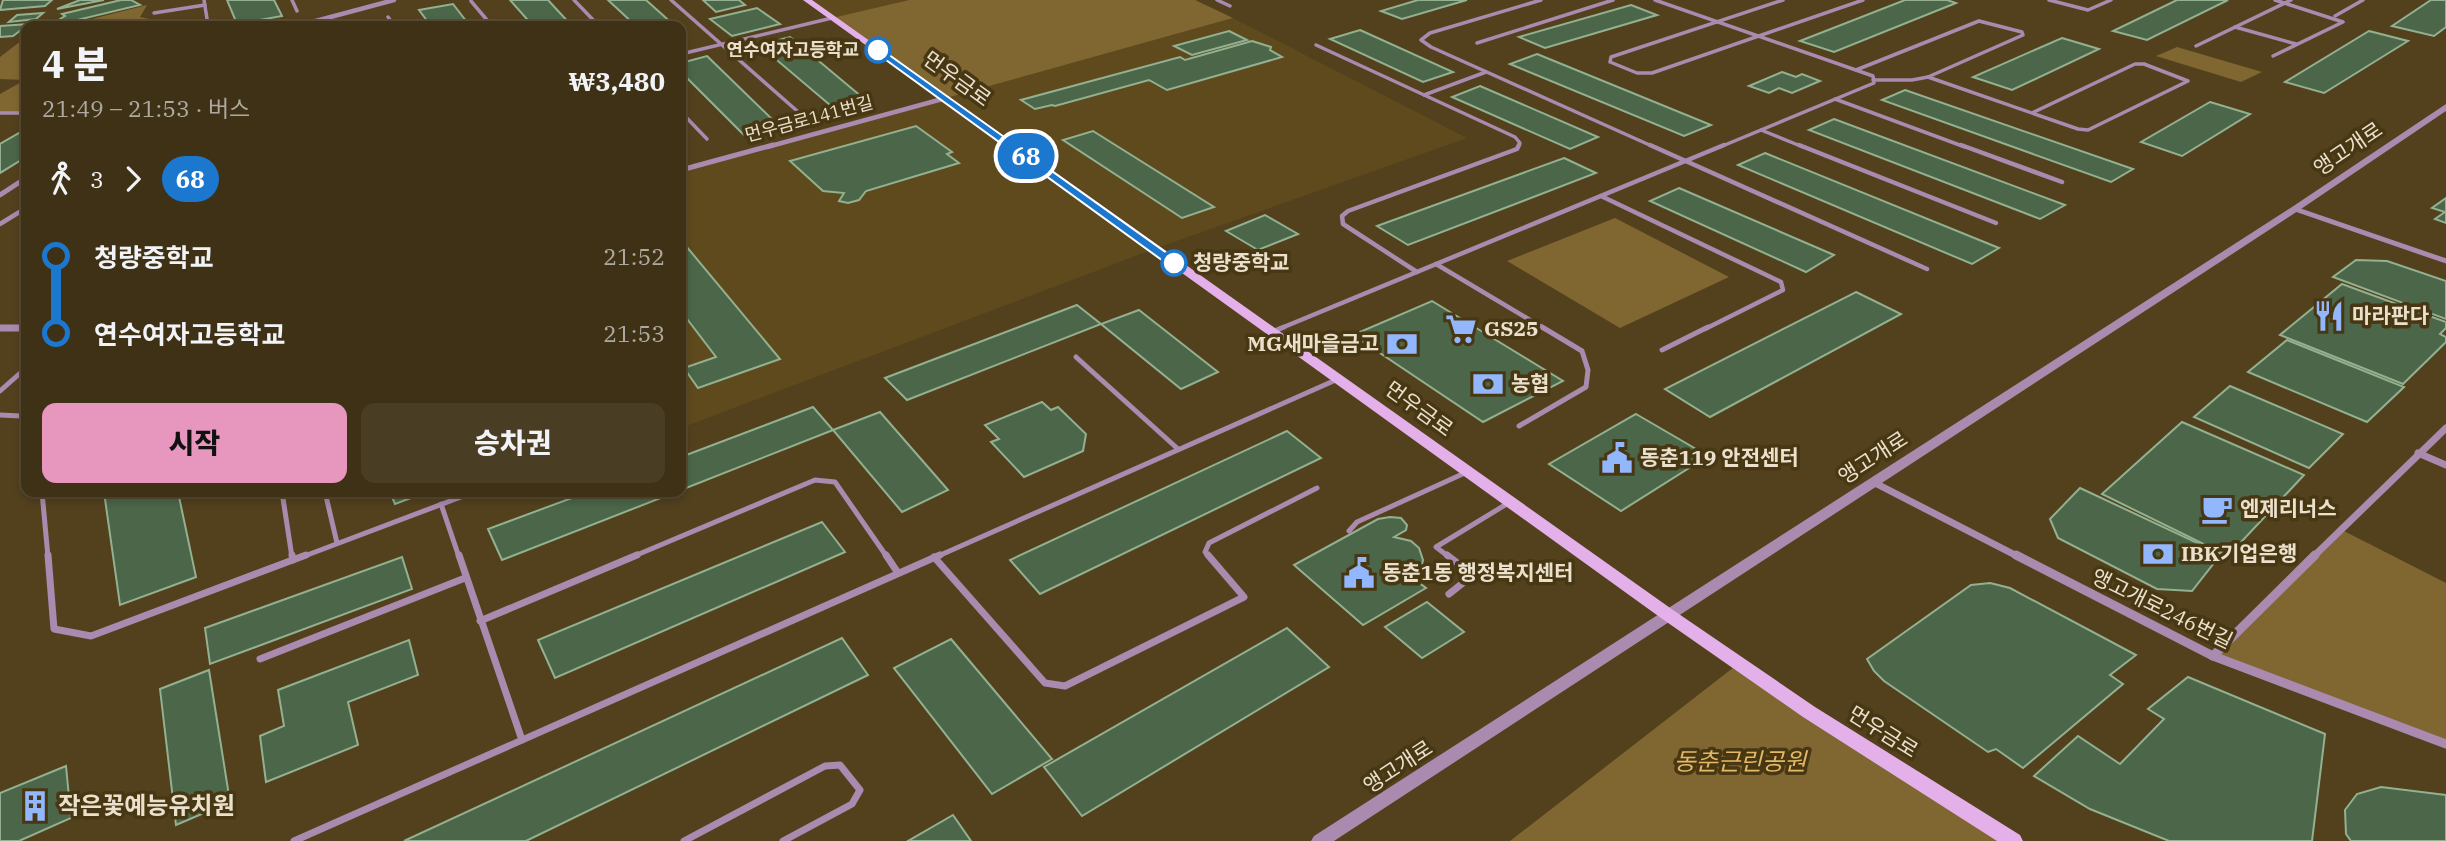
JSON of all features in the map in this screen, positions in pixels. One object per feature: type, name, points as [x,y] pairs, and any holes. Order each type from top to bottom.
[{"type":"main road","name":"먼우금로","points":[[807,0],[1667,614],[1809,712],[2013,841]]},
{"type":"street","points":[[316,21],[394,0]]},
{"type":"street","name":"먼우금로141번길","points":[[686,169],[946,98]]},
{"type":"street","name":"앵고개로","points":[[1320,841],[2295,209],[2446,107]]},
{"type":"street","points":[[0,195],[21,181]]},
{"type":"street","points":[[2295,209],[2446,261]]},
{"type":"street","points":[[0,328],[21,328]]},
{"type":"street","points":[[2213,656],[2446,428]]},
{"type":"street","points":[[2418,453],[2446,465]]},
{"type":"street","name":"앵고개로246번길","points":[[1872,481],[2213,656],[2446,744]]},
{"type":"lane","points":[[292,0],[297,11]]},
{"type":"lane","points":[[574,0],[594,21]]},
{"type":"lane","points":[[671,0],[804,117]]},
{"type":"lane","points":[[1217,0],[1230,6]]},
{"type":"lane","points":[[1541,0],[1430,33],[1422,40],[1431,47],[1486,72],[1927,269]]},
{"type":"lane","points":[[1477,43],[1613,0]]},
{"type":"lane","points":[[1655,0],[1872,76],[1873,80]]},
{"type":"lane","points":[[1783,0],[1611,57],[1610,61],[1637,73],[1652,73],[1864,0]]},
{"type":"lane","points":[[2049,0],[2088,10],[2111,0]]},
{"type":"lane","points":[[2273,56],[2343,22],[2336,16],[2275,0]]},
{"type":"lane","points":[[2196,46],[2291,0]]},
{"type":"lane","points":[[2336,16],[2363,0]]},
{"type":"lane","points":[[154,13],[204,2],[207,21]]},
{"type":"lane","points":[[471,2],[488,21]]},
{"type":"lane","points":[[388,17],[391,21]]},
{"type":"lane","points":[[686,53],[832,18]]},
{"type":"lane","points":[[1854,70],[1979,21],[2022,32],[2023,35],[1928,77],[1912,80],[1873,80]]},
{"type":"lane","points":[[2235,27],[2297,44]]},
{"type":"lane","points":[[1316,45],[1515,137],[1520,143],[1517,149],[1342,216],[1343,224],[1417,272]]},
{"type":"lane","points":[[1928,77],[2078,130],[2088,130],[2188,80],[2144,64],[2135,64],[2032,113]]},
{"type":"lane","points":[[1424,95],[1486,72]]},
{"type":"lane","points":[[1272,332],[1874,83],[1873,80]]},
{"type":"lane","points":[[1835,99],[2062,182]]},
{"type":"lane","points":[[0,113],[21,113]]},
{"type":"lane","points":[[686,117],[707,139]]},
{"type":"lane","points":[[1761,130],[1996,223]]},
{"type":"lane","points":[[1601,196],[1780,282],[1783,290],[1662,350]]},
{"type":"lane","points":[[0,224],[21,211]]},
{"type":"lane","points":[[1436,264],[1582,351],[1588,370],[1587,387],[1519,426]]},
{"type":"lane","points":[[1076,357],[1178,449]]},
{"type":"lane","points":[[0,391],[21,372]]},
{"type":"lane","points":[[294,841],[1338,379]]},
{"type":"lane","points":[[0,415],[21,416]]},
{"type":"lane","points":[[1349,531],[1357,522],[1468,472]]},
{"type":"lane","points":[[480,621],[815,480],[835,482],[898,573]]},
{"type":"lane","points":[[934,557],[1045,683],[1065,686],[1244,597],[1205,552],[1209,542],[1317,488]]},
{"type":"lane","points":[[42,497],[54,629],[91,636],[460,497]]},
{"type":"lane","points":[[283,497],[293,560]]},
{"type":"lane","points":[[326,497],[337,543]]},
{"type":"lane","points":[[1449,594],[1473,575],[1436,547],[1510,502]]},
{"type":"lane","points":[[441,504],[522,740]]},
{"type":"lane","points":[[260,659],[465,578]]},
{"type":"lane","points":[[684,841],[825,766],[840,765],[860,790],[852,804],[783,841]]},
{"type":"shaded area","points":[[807,0],[909,0],[832,18]]},
{"type":"shaded area","points":[[1233,18],[1467,138],[1154,249],[686,426],[686,169]]},
{"type":"green space","points":[[909,0],[1195,0],[1233,18],[946,98],[832,18]]},
{"type":"green space","points":[[147,5],[140,17],[159,21],[84,21]]},
{"type":"green space","points":[[21,41],[21,80],[0,79],[0,57]]},
{"type":"green space","points":[[2177,47],[2262,72],[2241,82],[2156,56]]},
{"type":"green space","points":[[21,82],[21,113],[0,113],[0,94]]},
{"type":"green space","points":[[1615,218],[1729,277],[1620,328],[1507,261]]},
{"type":"green space","points":[[2340,529],[2446,583],[2446,744],[2213,656]]},
{"type":"green space","name":"동춘근린공원","points":[[1738,664],[2013,841],[1510,841]]},
{"type":"building","points":[[3,0],[52,0],[45,6],[0,10]]},
{"type":"building","points":[[80,0],[104,0],[57,9]]},
{"type":"building","points":[[121,0],[131,0],[140,5],[73,21],[62,21],[60,19],[65,16],[62,14]]},
{"type":"building","points":[[227,0],[274,0],[282,16],[254,21],[236,21]]},
{"type":"building","points":[[510,0],[548,0],[567,21],[529,21]]},
{"type":"building","points":[[608,0],[646,0],[669,21],[631,21]]},
{"type":"building","points":[[703,0],[739,0],[745,5],[716,12]]},
{"type":"building","points":[[1418,0],[1467,0],[1402,19],[1381,11]]},
{"type":"building","points":[[1905,0],[1947,0],[1956,3],[1834,52],[1800,41]]},
{"type":"building","points":[[2177,0],[2228,0],[2147,40],[2113,31]]},
{"type":"building","points":[[2431,0],[2446,0],[2446,27],[2434,36],[2392,26]]},
{"type":"building","points":[[453,4],[466,21],[427,21],[419,10]]},
{"type":"building","points":[[1631,5],[1657,15],[1545,48],[1519,37]]},
{"type":"building","points":[[757,8],[780,24],[732,36],[710,19]]},
{"type":"building","points":[[43,13],[36,19],[9,22],[17,15]]},
{"type":"building","points":[[21,25],[21,30],[13,36],[0,37],[0,26]]},
{"type":"building","points":[[1360,30],[1453,72],[1423,82],[1330,39]]},
{"type":"building","points":[[1229,31],[1247,40],[1192,55],[1174,46]]},
{"type":"building","points":[[2369,31],[2408,41],[2324,93],[2285,82]]},
{"type":"building","points":[[790,37],[868,102],[837,111],[759,45]]},
{"type":"building","points":[[2062,38],[2099,49],[2012,90],[1973,77]]},
{"type":"building","points":[[1252,41],[1271,47],[1270,50],[1282,57],[1167,90],[1149,80],[1055,106],[1035,109],[1021,100],[1180,57],[1185,60]]},
{"type":"building","points":[[1537,54],[1711,125],[1684,136],[1510,64]]},
{"type":"building","points":[[707,56],[779,126],[745,136],[686,77],[686,62]]},
{"type":"building","points":[[1782,72],[1796,77],[1802,74],[1820,81],[1792,93],[1779,88],[1769,93],[1749,86]]},
{"type":"building","points":[[1480,86],[1598,137],[1570,149],[1452,97]]},
{"type":"building","points":[[1905,90],[2133,169],[2111,182],[1882,100]]},
{"type":"building","points":[[2210,102],[2250,114],[2182,156],[2141,142]]},
{"type":"building","points":[[1834,119],[2065,205],[2040,219],[1809,130]]},
{"type":"building","points":[[916,126],[952,152],[947,154],[959,163],[866,191],[859,200],[848,203],[839,201],[844,193],[823,191],[790,161]]},
{"type":"building","points":[[1093,131],[1214,207],[1182,218],[1063,140]]},
{"type":"building","points":[[21,132],[21,160],[0,173],[0,144]]},
{"type":"building","points":[[1765,153],[1999,248],[1972,264],[1738,165]]},
{"type":"building","points":[[1564,158],[1596,173],[1408,245],[1377,226]]},
{"type":"building","points":[[1679,188],[1834,255],[1806,272],[1650,201]]},
{"type":"building","points":[[2446,198],[2446,223],[2435,219],[2445,212],[2432,208]]},
{"type":"building","points":[[1265,215],[1298,234],[1258,250],[1226,231]]},
{"type":"building","points":[[686,246],[780,359],[698,388],[686,367],[716,357],[686,318]]},
{"type":"building","points":[[2356,260],[2387,261],[2446,281],[2446,319],[2333,277]]},
{"type":"building","points":[[2342,284],[2446,322],[2446,328],[2440,334],[2446,337],[2446,342],[2403,384],[2280,335]]},
{"type":"building","points":[[1856,292],[1901,314],[1710,417],[1665,389]]},
{"type":"building","points":[[1432,301],[1563,381],[1483,422],[1353,335]]},
{"type":"building","points":[[1077,305],[1101,324],[907,400],[885,378]]},
{"type":"building","points":[[1139,310],[1218,372],[1181,389],[1101,324]]},
{"type":"building","points":[[2287,340],[2404,387],[2367,422],[2248,372]]},
{"type":"building","points":[[2230,386],[2343,434],[2309,468],[2194,417]]},
{"type":"building","points":[[1042,402],[1051,410],[1058,407],[1086,434],[1083,451],[1024,477],[991,442],[999,439],[985,425]]},
{"type":"building","points":[[813,407],[833,430],[686,488],[686,455]]},
{"type":"building","points":[[880,412],[948,490],[902,512],[833,430]]},
{"type":"building","points":[[1636,414],[1708,456],[1621,511],[1549,464]]},
{"type":"building","points":[[2182,422],[2304,475],[2228,556],[2102,494]]},
{"type":"building","points":[[1287,431],[1321,458],[1040,594],[1010,560]]},
{"type":"building","points":[[2080,488],[2221,554],[2192,591],[2157,589],[2058,538],[2050,519]]},
{"type":"building","points":[[105,497],[179,497],[196,577],[120,605]]},
{"type":"building","points":[[392,497],[414,497],[395,504]]},
{"type":"building","points":[[574,497],[663,497],[502,560],[488,529]]},
{"type":"building","name":"동춘1동 행정복지센터","points":[[1401,518],[1407,525],[1406,530],[1394,537],[1411,541],[1419,548],[1423,560],[1421,569],[1410,576],[1426,588],[1363,625],[1294,565],[1378,519]]},
{"type":"building","points":[[822,522],[845,552],[555,678],[538,640]]},
{"type":"building","points":[[402,557],[412,589],[210,664],[205,628]]},
{"type":"building","points":[[1990,583],[2010,588],[2136,655],[2110,675],[2123,684],[2023,768],[1996,749],[1988,752],[1884,681],[1867,659],[1971,585]]},
{"type":"building","points":[[1427,602],[1464,632],[1422,658],[1385,627]]},
{"type":"building","points":[[1287,628],[1329,667],[1082,816],[1044,767]]},
{"type":"building","points":[[842,638],[868,675],[526,841],[404,841]]},
{"type":"building","points":[[951,639],[1052,759],[992,794],[894,668]]},
{"type":"building","points":[[409,640],[418,675],[348,702],[358,745],[266,782],[260,736],[284,726],[278,690]]},
{"type":"building","points":[[209,670],[230,802],[176,825],[160,689]]},
{"type":"building","points":[[2188,677],[2325,734],[2312,841],[2169,841],[2090,809],[2034,776],[2078,736],[2120,764],[2164,719],[2148,709]]},
{"type":"building","name":"작은꽃예능유치원","points":[[66,766],[71,818],[19,841],[0,841],[0,793]]},
{"type":"building","points":[[2381,787],[2446,795],[2446,841],[2351,841],[2346,834],[2345,810],[2357,794]]},
{"type":"building","points":[[953,815],[971,841],[908,841]]},
{"type":"bus line","name":"68","points":[[878,50],[1174,263]]},
{"type":"place","name":"연수여자고등학교","points":[[878,50]]},
{"type":"place","name":"청량중학교","points":[[1174,263]]},
{"type":"place","name":"마라판다","points":[[2329,316]]},
{"type":"place","name":"GS25","points":[[1461,329]]},
{"type":"place","name":"MG새마을금고","points":[[1402,344]]},
{"type":"place","name":"농협","points":[[1488,384]]},
{"type":"place","name":"동춘119 안전센터","points":[[1617,458]]},
{"type":"place","name":"엔제리너스","points":[[2217,509]]},
{"type":"place","name":"IBK기업은행","points":[[2158,554]]},
{"type":"place","name":"동춘1동 행정복지센터","points":[[1359,573]]},
{"type":"place","name":"작은꽃예능유치원","points":[[35,806]]}]
